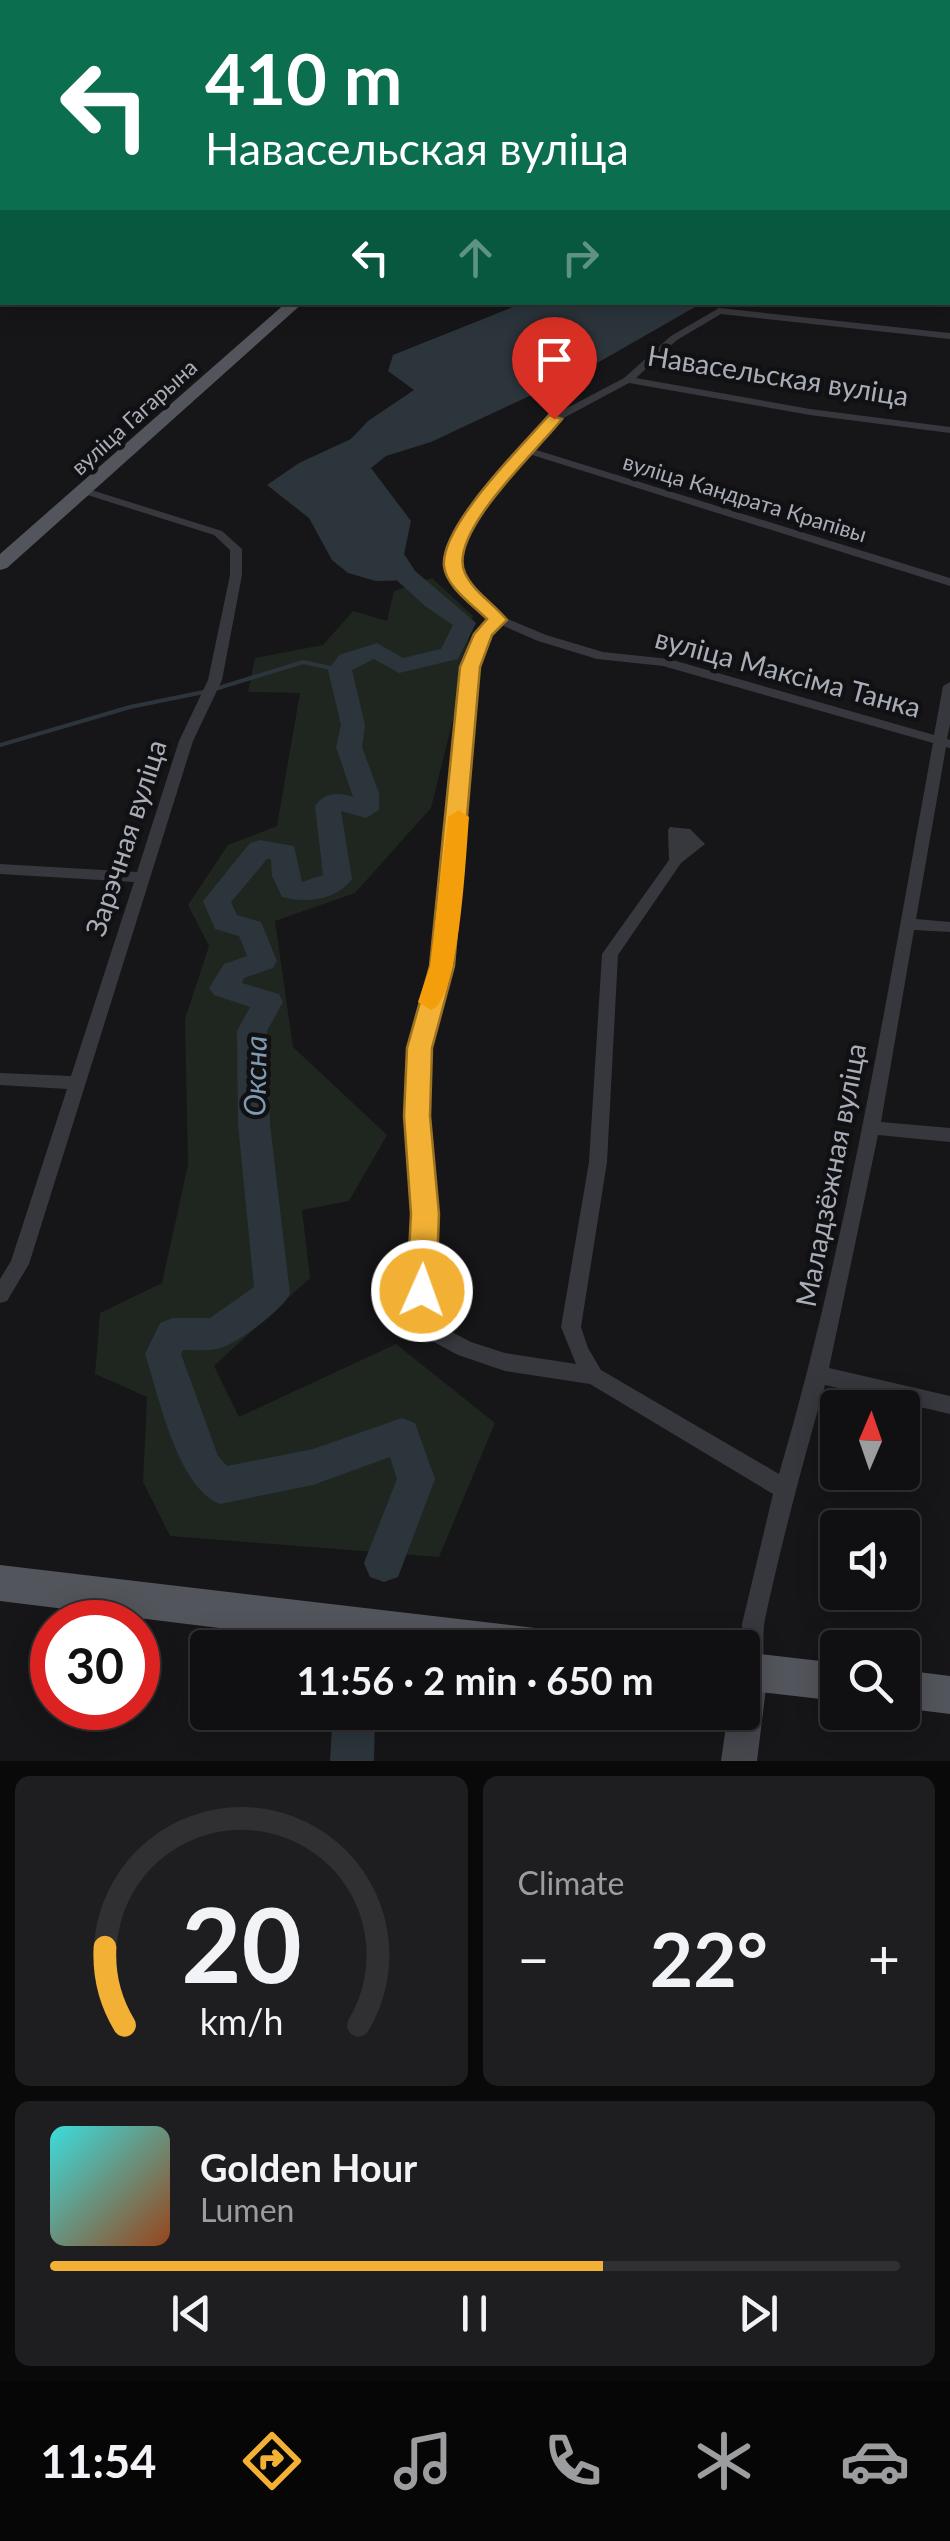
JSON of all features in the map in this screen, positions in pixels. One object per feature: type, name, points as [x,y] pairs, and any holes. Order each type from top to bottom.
[{"type":"main road","name":"вуліца Гагарына","points":[[0,564],[294,305]]},
{"type":"main road","points":[[0,1583],[393,1630]]},
{"type":"main road","points":[[760,1673],[820,1680]]},
{"type":"main road","points":[[920,1692],[950,1695]]},
{"type":"street","points":[[628,380],[674,338],[730,305]]},
{"type":"street","points":[[719,311],[950,336]]},
{"type":"street","name":"Навасельская вуліца","points":[[497,620],[457,579],[452,563],[460,538],[506,471],[554,419],[628,380],[810,412],[950,430]]},
{"type":"street","name":"вуліца Кандрата Крапівы","points":[[528,451],[950,582]]},
{"type":"street","name":"Зарэчная вуліца","points":[[0,1295],[20,1264],[186,741],[211,688],[236,575],[236,549],[218,533],[84,491]]},
{"type":"street","points":[[497,620],[484,634],[470,667],[442,966],[420,1048],[417,1116],[425,1214],[422,1291],[427,1320],[439,1335],[465,1349],[505,1362],[594,1376],[785,1488]]},
{"type":"street","name":"вуліца Максіма Танка","points":[[497,620],[602,656],[664,662],[944,742]]},
{"type":"street","name":"Маладзёжная вуліца","points":[[752,1630],[785,1488],[818,1374],[871,1128],[944,742],[950,686]]},
{"type":"street","points":[[594,1376],[571,1327],[598,1162],[610,954],[676,860]]},
{"type":"street","points":[[0,869],[142,877]]},
{"type":"street","points":[[908,924],[950,927]]},
{"type":"street","points":[[0,1079],[75,1082]]},
{"type":"street","points":[[871,1128],[950,1134]]},
{"type":"street","points":[[818,1374],[950,1405]]},
{"type":"street","points":[[739,1761],[742,1730]]},
{"type":"shaded area","points":[[518,305],[699,305],[585,370],[431,442],[386,456],[371,468],[411,521],[404,554],[417,574],[416,580],[376,581],[348,573],[332,560],[309,518],[267,485],[299,463],[351,439],[368,421],[414,390],[388,371],[393,355]]},
{"type":"shaded area","points":[[432,578],[473,616],[431,808],[355,893],[275,921],[293,1047],[387,1135],[349,1201],[302,1210],[310,1278],[214,1366],[239,1417],[396,1344],[495,1423],[439,1557],[170,1536],[143,1482],[147,1397],[95,1374],[100,1313],[162,1283],[188,1165],[185,1019],[209,946],[188,905],[228,845],[277,826],[300,693],[248,692],[255,658],[323,645],[353,611],[387,621],[394,591]]},
{"type":"waterway","name":"Оксна","points":[[384,1563],[416,1479],[402,1435],[313,1467],[220,1486],[203,1467],[163,1354],[173,1334],[216,1334],[272,1294],[254,1124],[252,1031],[268,1002],[224,988],[234,971],[263,961],[251,929],[225,922],[217,901],[260,849],[284,852],[292,890],[313,892],[338,879],[328,806],[338,801],[366,810],[366,793],[349,747],[353,725],[340,670],[347,660],[377,650],[399,666],[450,654],[465,623],[433,601],[386,558]]},
{"type":"waterway","points":[[215,689],[303,662],[340,670]]},
{"type":"waterway","points":[[0,745],[130,707],[204,692]]},
{"type":"waterway","name":"Оксна","points":[[352,1761],[353,1730]]},
{"type":"slow traffic","points":[[431,1002],[442,966],[459,817]]},
{"type":"route","points":[[422,1291],[425,1214],[417,1116],[420,1048],[442,966],[470,667],[484,634],[497,620],[457,579],[452,563],[460,538],[480,504],[554,419]]}]
